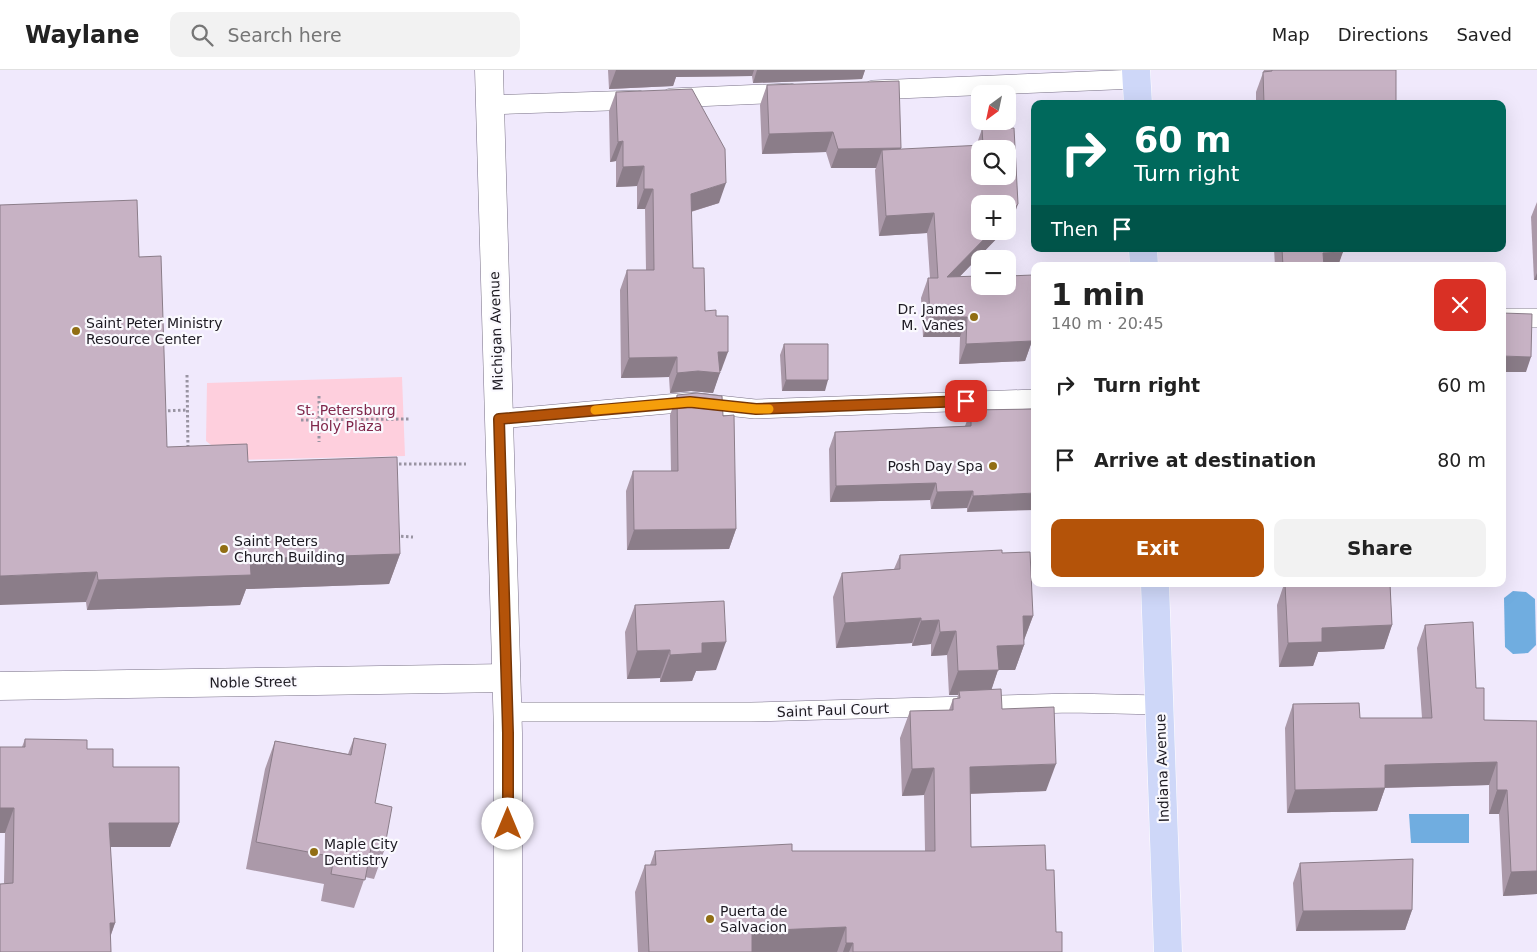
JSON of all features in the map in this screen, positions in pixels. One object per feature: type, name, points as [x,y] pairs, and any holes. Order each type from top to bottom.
[{"type":"main road","name":"Indiana Avenue","points":[[1155,587],[1168,952]]},
{"type":"street","name":"Michigan Avenue","points":[[488,70],[507,712],[508,952]]},
{"type":"street","name":"Noble Street","points":[[0,686],[506,678]]},
{"type":"lane","points":[[860,90],[1137,84]]},
{"type":"lane","points":[[490,105],[812,92]]},
{"type":"lane","points":[[1506,318],[1537,318]]},
{"type":"lane","points":[[499,419],[690,402],[756,409],[1031,399]]},
{"type":"lane","name":"Saint Paul Court","points":[[507,712],[751,712],[1071,703],[1159,705]]},
{"type":"path","points":[[187,375],[188,458]]},
{"type":"path","points":[[319,396],[320,442]]},
{"type":"path","points":[[155,412],[187,410]]},
{"type":"path","points":[[300,420],[410,419]]},
{"type":"path","points":[[385,465],[500,462]]},
{"type":"path","points":[[388,536],[413,537]]},
{"type":"green space","name":"St. Petersburg Holy Plaza","points":[[402,377],[405,456],[230,460],[206,441],[207,383]]},
{"type":"water","points":[[1513,591],[1526,592],[1535,599],[1536,645],[1528,653],[1513,654],[1505,647],[1504,598]]},
{"type":"water","points":[[1409,814],[1469,814],[1469,843],[1411,843]]},
{"type":"building","points":[[1396,70],[1396,100],[1264,100],[1263,72]]},
{"type":"building","points":[[899,81],[901,148],[838,149],[833,132],[769,134],[767,85]]},
{"type":"building","points":[[692,89],[725,149],[726,183],[691,194],[693,268],[704,268],[705,311],[716,310],[716,316],[728,316],[728,352],[718,352],[720,373],[698,371],[677,373],[677,357],[629,358],[627,270],[654,270],[653,189],[644,189],[644,166],[623,167],[623,141],[618,142],[616,92]]},
{"type":"building","points":[[982,130],[1014,130],[1015,140],[983,140]]},
{"type":"building","points":[[971,146],[971,185],[1016,185],[1016,166],[1018,204],[1016,206],[1016,195],[971,195],[971,240],[983,240],[973,250],[971,250],[971,252],[947,277],[971,276],[971,295],[1016,295],[1016,276],[1031,275],[1031,341],[966,344],[967,317],[930,317],[928,278],[938,278],[934,213],[886,216],[882,150]]},
{"type":"building","points":[[137,200],[139,257],[161,256],[167,447],[247,444],[248,462],[397,457],[400,554],[250,559],[251,575],[98,580],[97,572],[0,576],[0,205]]},
{"type":"building","points":[[1282,252],[1343,252],[1323,253],[1324,262],[1283,262]]},
{"type":"building","points":[[1506,313],[1532,314],[1531,357],[1506,356]]},
{"type":"building","points":[[784,344],[828,344],[828,380],[786,380]]},
{"type":"building","points":[[697,393],[722,396],[723,416],[734,415],[736,529],[634,530],[633,471],[678,471],[677,395]]},
{"type":"building","points":[[1031,409],[1031,493],[973,496],[973,491],[937,492],[936,483],[836,486],[835,432],[971,426],[971,410]]},
{"type":"building","points":[[1002,550],[1002,553],[1030,552],[1033,616],[1023,616],[1024,645],[997,646],[999,670],[958,671],[956,631],[940,632],[939,620],[921,621],[921,618],[845,623],[842,573],[900,569],[900,555]]},
{"type":"building","points":[[1285,587],[1390,587],[1392,625],[1322,628],[1322,642],[1288,643]]},
{"type":"building","points":[[724,601],[726,642],[702,643],[702,653],[670,655],[670,650],[637,651],[635,605]]},
{"type":"building","points":[[1473,622],[1476,688],[1484,688],[1484,720],[1537,721],[1537,871],[1511,872],[1507,790],[1497,790],[1497,762],[1385,765],[1385,788],[1295,790],[1293,704],[1359,703],[1360,718],[1432,718],[1425,625]]},
{"type":"building","points":[[1001,689],[1002,709],[1054,707],[1056,764],[970,767],[971,847],[1045,845],[1046,870],[1054,870],[1056,932],[1062,932],[1062,952],[853,952],[853,943],[846,943],[846,927],[752,931],[752,952],[649,952],[645,865],[656,865],[655,851],[792,844],[792,851],[935,851],[934,768],[912,769],[910,711],[953,710],[953,699],[960,698],[959,691]]},
{"type":"building","name":"Maple City Dentistry","points":[[354,738],[386,744],[375,803],[392,807],[384,851],[371,848],[365,880],[331,874],[334,857],[256,842],[275,741],[351,755]]},
{"type":"building","points":[[25,739],[87,740],[87,749],[113,749],[113,767],[179,767],[179,823],[109,823],[115,923],[110,923],[111,952],[0,952],[0,884],[13,883],[14,808],[0,808],[0,747],[25,747]]},
{"type":"building","points":[[1413,859],[1412,910],[1303,911],[1300,863]]},
{"type":"slow traffic","points":[[595,410],[690,402],[769,409]]},
{"type":"place","name":"Dr. James M. Vanes","points":[[974,317]]},
{"type":"place","name":"Saint Peter Ministry Resource Center","points":[[76,331]]},
{"type":"place","name":"Posh Day Spa","points":[[993,466]]},
{"type":"place","name":"Saint Peters Church Building","points":[[224,549]]},
{"type":"place","name":"Maple City Dentistry","points":[[314,852]]},
{"type":"place","name":"Puerta de Salvacion","points":[[710,919]]},
{"type":"route","points":[[508,824],[508,733],[499,419],[690,402],[756,409],[966,401]]}]
